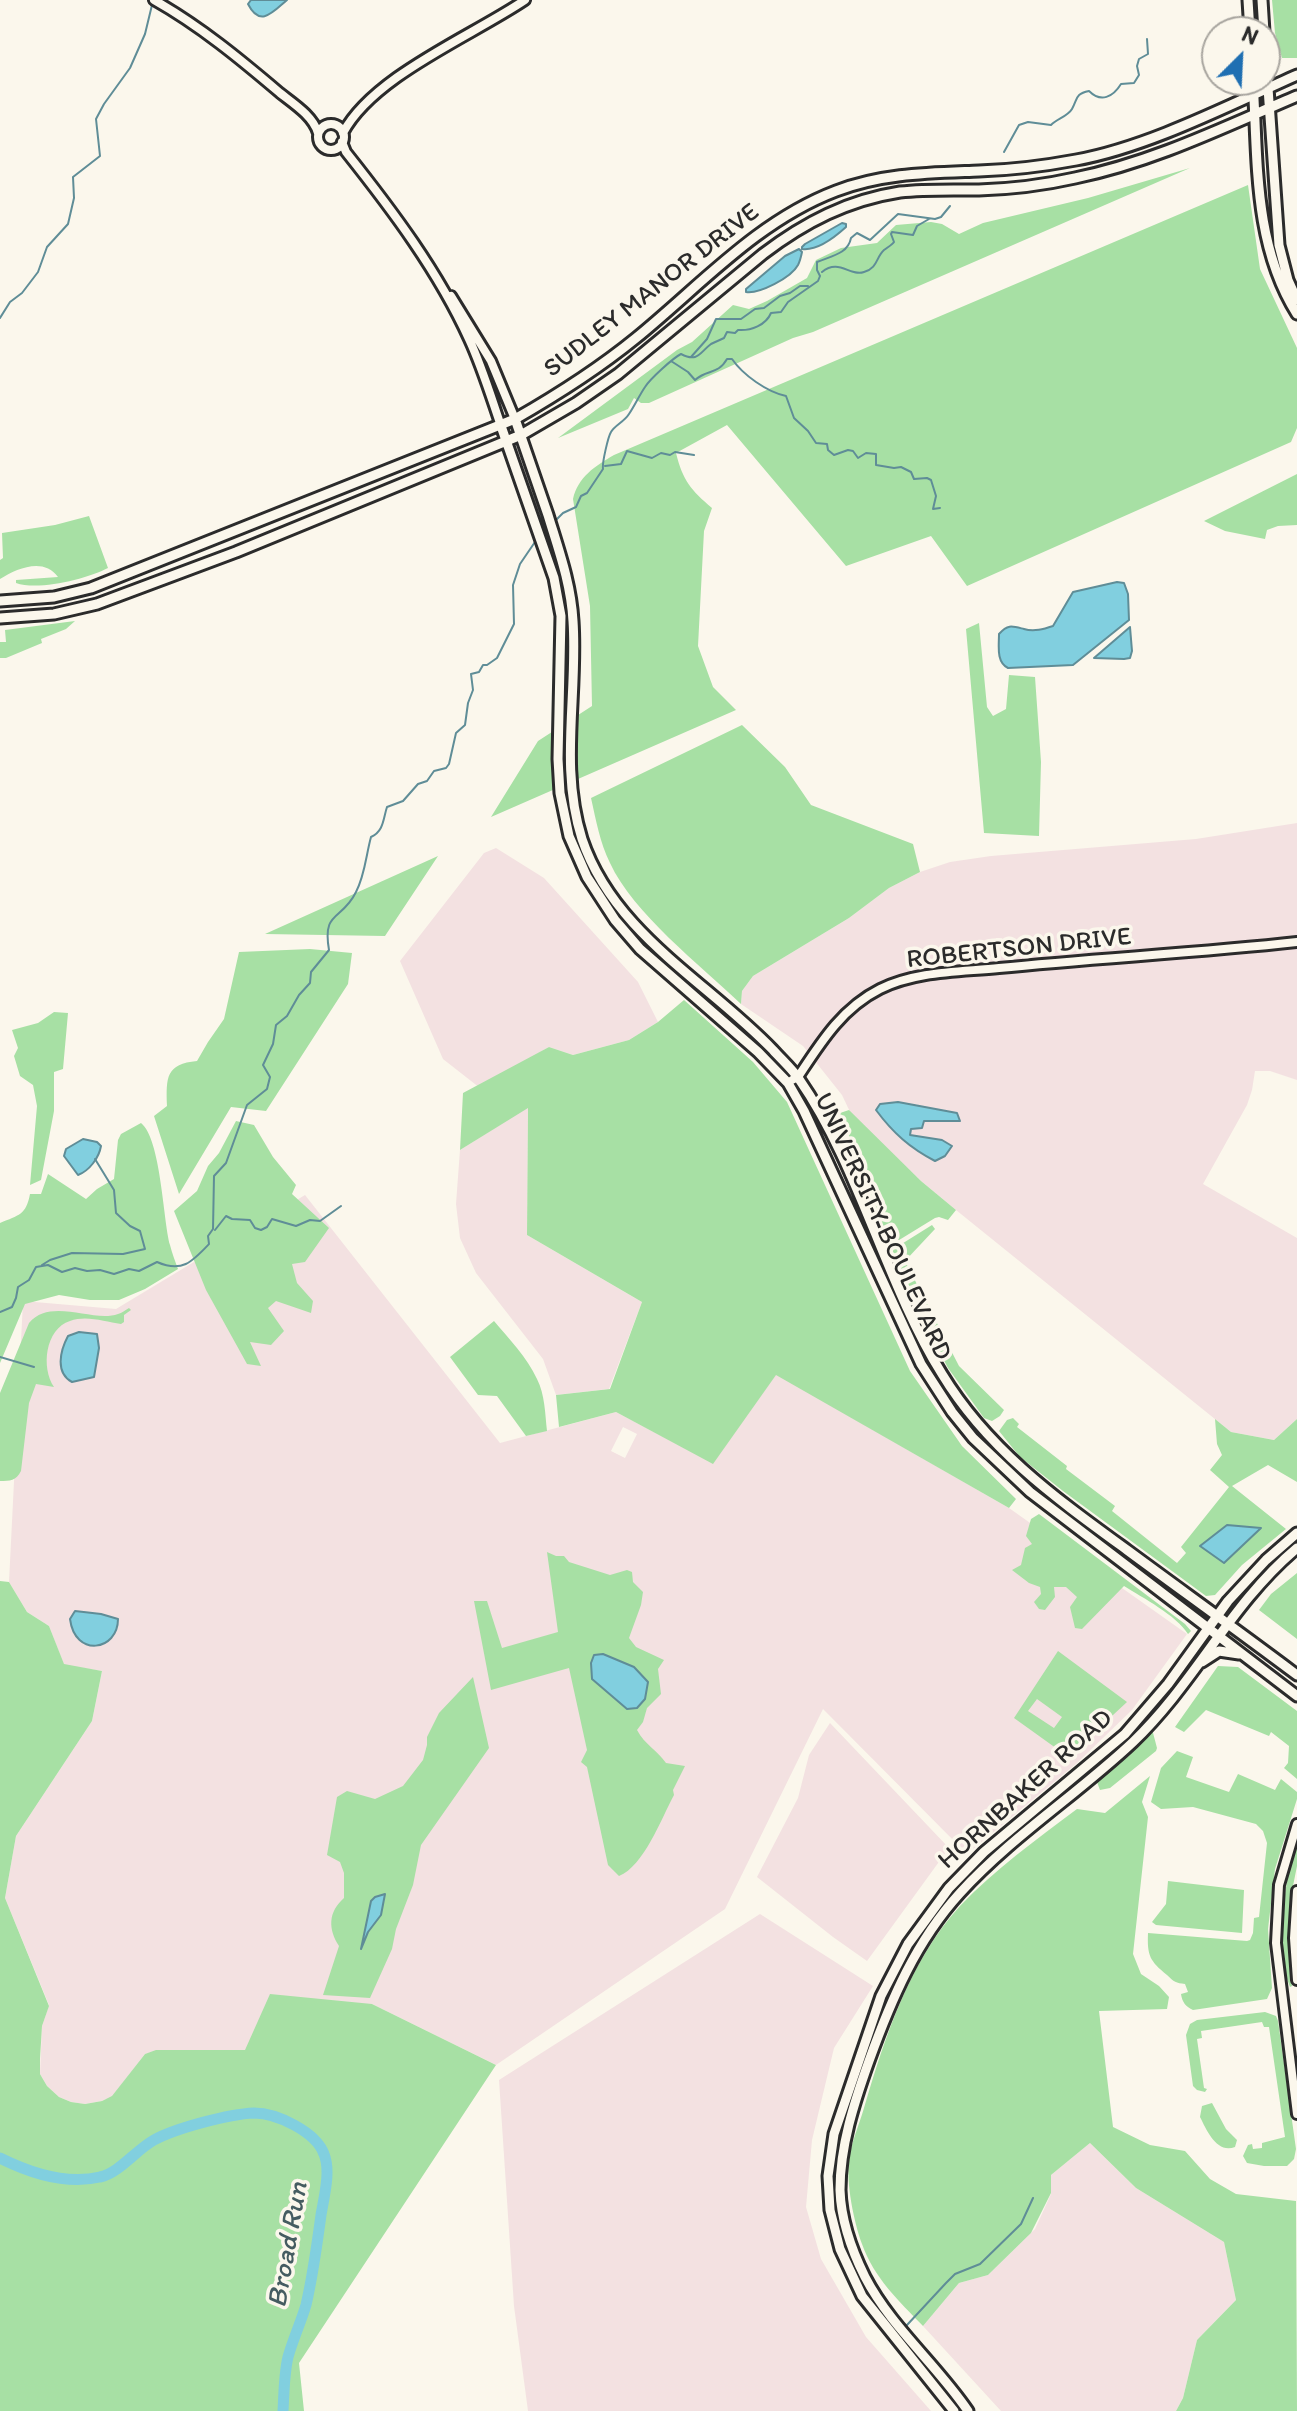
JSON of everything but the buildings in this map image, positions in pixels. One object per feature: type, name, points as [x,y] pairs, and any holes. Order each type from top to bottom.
[{"type":"main road","name":"SUDLEY MANOR DRIVE","points":[[0,601],[54,597],[91,588],[501,426],[558,395],[635,339],[762,231],[815,200],[866,181],[894,176],[1001,170],[1079,160],[1146,140],[1249,96]]},
{"type":"main road","points":[[1254,96],[1264,229],[1276,276],[1297,314]]},
{"type":"main road","points":[[1268,96],[1279,245],[1297,300]]},
{"type":"main road","name":"SUDLEY MANOR DRIVE","points":[[0,618],[54,614],[97,604],[236,552],[521,435],[618,374],[763,254],[829,212],[902,192],[1036,185],[1111,170],[1181,146],[1297,96]]},
{"type":"main road","name":"UNIVERSITY BOULEVARD","points":[[515,419],[566,570],[573,623],[571,791],[590,858],[613,900],[661,952],[755,1031],[798,1077],[847,1170],[927,1350],[960,1402],[995,1444],[1032,1478],[1297,1675]]},
{"type":"main road","name":"UNIVERSITY BOULEVARD","points":[[501,426],[554,578],[561,616],[560,793],[569,836],[587,877],[615,920],[640,949],[740,1035],[788,1083],[933,1384],[979,1445],[1030,1492],[1297,1696]]},
{"type":"main road","name":"HORNBAKER ROAD","points":[[954,2411],[876,2314],[853,2280],[840,2249],[830,2210],[828,2176],[834,2134],[876,2009],[903,1953],[943,1895],[984,1852],[1125,1734],[1168,1684],[1217,1616],[1266,1560],[1297,1533]]},
{"type":"main road","name":"HORNBAKER ROAD","points":[[968,2411],[878,2299],[865,2277],[845,2225],[840,2190],[843,2149],[863,2077],[897,1988],[912,1959],[958,1895],[999,1855],[1144,1732],[1260,1582],[1297,1548]]},
{"type":"main road","points":[[1195,1666],[1219,1651],[1244,1656]]},
{"type":"main road","points":[[931,2384],[942,2376]]},
{"type":"street","points":[[154,0],[232,52],[304,113],[314,123],[320,145],[331,150],[337,148],[354,115]]},
{"type":"street","points":[[318,133],[323,127],[354,115],[403,72],[525,0]]},
{"type":"street","points":[[304,113],[331,124],[342,138]]},
{"type":"street","name":"UNIVERSITY BOULEVARD","points":[[342,138],[344,149],[401,224],[442,287],[481,367],[501,426]]},
{"type":"street","name":"UNIVERSITY BOULEVARD","points":[[331,150],[343,156],[361,174]]},
{"type":"street","name":"UNIVERSITY BOULEVARD","points":[[442,287],[457,303],[485,349],[515,419]]},
{"type":"street","name":"ROBERTSON DRIVE","points":[[788,1083],[798,1077],[828,1032],[846,1013],[862,999],[894,983],[916,977],[1051,963],[1297,942]]},
{"type":"street","points":[[1297,1824],[1281,1876],[1276,1924],[1277,1962],[1297,2114]]},
{"type":"street","points":[[1297,1891],[1294,1938],[1297,1980]]},
{"type":"shaded area","points":[[1297,823],[1297,1080],[1270,1071],[1255,1071],[1247,1105],[1203,1184],[1297,1238],[1297,1419],[1274,1440],[1231,1432],[956,1210],[851,1114],[842,1095],[803,1046],[741,1004],[742,991],[753,976],[849,918],[889,888],[920,872],[950,862],[1196,839]]},
{"type":"shaded area","points":[[496,848],[544,878],[638,982],[658,1022],[629,1040],[573,1055],[549,1047],[480,1088],[443,1059],[400,961],[484,853]]},
{"type":"shaded area","points":[[528,1107],[527,1235],[642,1302],[609,1389],[556,1395],[543,1359],[476,1273],[460,1238],[456,1204],[460,1150]]},
{"type":"shaded area","points":[[305,1195],[500,1443],[616,1412],[713,1463],[776,1374],[1009,1508],[1187,1634],[1132,1710],[1076,1764],[967,1854],[823,1709],[725,1909],[496,2065],[372,2004],[245,2050],[156,2051],[145,2054],[112,2097],[85,2104],[71,2102],[59,2097],[40,2074],[42,2026],[49,2005],[5,1898],[16,1836],[92,1721],[102,1671],[64,1665],[49,1626],[27,1612],[9,1582],[23,1301],[116,1309]],"holes":[[[623,1427],[637,1434],[625,1458],[611,1451]]]},
{"type":"shaded area","points":[[830,1723],[949,1848],[867,1961],[757,1877],[798,1798],[809,1755]]},
{"type":"shaded area","points":[[760,1914],[873,1986],[834,2048],[812,2140],[806,2207],[821,2259],[866,2337],[931,2411],[528,2411],[514,2306],[499,2080]]},
{"type":"shaded area","points":[[1090,2143],[1136,2188],[1224,2242],[1236,2300],[1197,2340],[1183,2398],[1176,2411],[1001,2411],[923,2326],[959,2283],[988,2275],[1035,2229],[1051,2194],[1051,2175]]},
{"type":"green space","points":[[1272,0],[1297,0],[1297,58],[1282,58],[1281,16],[1273,16]]},
{"type":"green space","points":[[1190,168],[649,403],[641,403],[634,398],[628,409],[558,438],[692,342],[733,305],[749,309],[767,301],[807,278],[816,260],[841,248],[877,243],[896,225],[931,222],[942,224],[959,234],[983,223],[1088,198]]},
{"type":"green space","points":[[1248,185],[1260,269],[1297,348],[1297,428],[1291,442],[967,586],[931,536],[846,566],[727,425],[676,453],[689,484],[712,508],[704,531],[698,646],[713,687],[736,710],[491,817],[538,741],[592,706],[590,606],[573,499],[583,478],[594,468],[614,455]]},
{"type":"green space","points":[[1297,474],[1297,525],[1267,530],[1265,539],[1225,531],[1204,521]]},
{"type":"green space","points":[[89,516],[108,568],[49,585],[16,583],[16,580],[58,577],[45,567],[38,566],[22,568],[0,579],[2,533]]},
{"type":"green space","points":[[75,621],[66,629],[41,639],[42,643],[0,658],[0,642],[6,642],[5,630]]},
{"type":"green space","points":[[979,623],[987,707],[993,716],[1006,709],[1009,675],[1035,677],[1041,762],[1039,836],[984,833],[966,629]]},
{"type":"green space","points":[[742,725],[785,767],[811,805],[913,844],[920,872],[889,888],[849,918],[753,976],[742,991],[741,1004],[634,901],[610,863],[591,798]]},
{"type":"green space","points":[[438,856],[385,936],[265,934]]},
{"type":"green space","points":[[310,949],[352,953],[348,984],[266,1111],[231,1107],[179,1194],[154,1116],[167,1106],[170,1074],[179,1065],[197,1061],[224,1019],[239,952]]},
{"type":"green space","points":[[684,1000],[753,1062],[787,1102],[910,1371],[962,1446],[1016,1499],[1009,1508],[776,1375],[713,1464],[616,1412],[559,1427],[556,1395],[610,1389],[642,1302],[527,1235],[528,1108],[460,1150],[463,1093],[549,1047],[573,1055],[629,1040],[658,1022]]},
{"type":"green space","points":[[54,1012],[68,1013],[63,1069],[54,1072],[54,1111],[41,1180],[30,1185],[37,1106],[33,1085],[20,1076],[14,1056],[18,1048],[12,1030],[38,1023]]},
{"type":"green space","points":[[849,1110],[921,1181],[956,1210],[948,1220],[935,1218],[891,1245],[840,1113]]},
{"type":"green space","points":[[236,1121],[254,1125],[273,1157],[296,1185],[292,1194],[329,1228],[305,1262],[292,1264],[297,1283],[313,1301],[311,1313],[276,1301],[268,1308],[284,1331],[271,1345],[250,1342],[261,1366],[247,1364],[206,1290],[174,1211],[197,1191],[208,1166],[219,1153]]},
{"type":"green space","points":[[141,1123],[153,1145],[171,1248],[178,1269],[119,1300],[90,1300],[59,1295],[25,1304],[0,1363],[0,1223],[21,1213],[30,1194],[41,1194],[48,1174],[86,1199],[114,1179],[118,1140],[121,1134]]},
{"type":"green space","points":[[932,1225],[935,1229],[905,1261],[959,1366],[1004,1410],[992,1421],[984,1418],[948,1368],[892,1250]]},
{"type":"green space","points":[[129,1308],[131,1310],[124,1315],[121,1324],[76,1319],[55,1332],[47,1360],[54,1387],[36,1384],[29,1403],[21,1471],[12,1480],[0,1481],[0,1393],[29,1323],[49,1312],[108,1316]]},
{"type":"green space","points":[[494,1321],[523,1356],[540,1385],[547,1431],[526,1436],[497,1396],[478,1395],[450,1357]]},
{"type":"green space","points":[[1013,1418],[1019,1424],[1017,1427],[1115,1506],[1112,1511],[1177,1563],[1186,1553],[1181,1547],[1229,1487],[1210,1470],[1222,1455],[1217,1444],[1215,1419],[1231,1432],[1274,1440],[1297,1419],[1297,1482],[1268,1465],[1232,1486],[1286,1529],[1242,1565],[1215,1595],[1206,1596],[1020,1457],[999,1431],[1007,1420]]},
{"type":"green space","points":[[1039,1514],[1191,1631],[1188,1634],[1167,1614],[1124,1586],[1082,1629],[1075,1628],[1070,1607],[1077,1597],[1066,1587],[1054,1587],[1055,1597],[1045,1610],[1039,1609],[1034,1602],[1041,1594],[1040,1587],[1012,1570],[1021,1565],[1025,1548],[1032,1544],[1026,1536],[1031,1519]]},
{"type":"green space","points":[[547,1552],[610,1575],[627,1570],[632,1572],[633,1582],[643,1592],[629,1638],[636,1647],[664,1660],[658,1669],[661,1694],[647,1708],[637,1730],[666,1763],[685,1766],[651,1841],[628,1871],[619,1876],[608,1865],[587,1767],[581,1762],[587,1750],[569,1668],[491,1690],[474,1601],[487,1601],[502,1648],[558,1632]]},
{"type":"green space","points":[[1297,1573],[1297,1639],[1259,1610],[1271,1594]]},
{"type":"green space","points":[[0,1581],[9,1582],[27,1612],[49,1626],[64,1664],[102,1671],[92,1721],[16,1836],[5,1898],[49,2006],[42,2026],[40,2059],[40,2074],[47,2086],[59,2097],[71,2102],[85,2104],[102,2101],[112,2096],[145,2054],[156,2050],[245,2050],[270,1994],[372,2004],[496,2065],[299,2363],[304,2411],[0,2411]]},
{"type":"green space","points":[[1058,1651],[1127,1702],[1071,1754],[1060,1751],[1014,1718]],"holes":[[[1037,1699],[1062,1717],[1054,1728],[1028,1711]]]},
{"type":"green space","points":[[1218,1666],[1238,1667],[1297,1711],[1297,1779],[1284,1768],[1288,1763],[1289,1746],[1271,1732],[1269,1736],[1206,1710],[1184,1732],[1175,1727]]},
{"type":"green space","points":[[473,1677],[489,1748],[421,1845],[413,1885],[396,1929],[392,1949],[370,1998],[323,1995],[339,1946],[333,1933],[332,1915],[344,1898],[344,1873],[340,1862],[327,1855],[337,1797],[347,1791],[375,1799],[403,1786],[423,1760],[427,1737],[439,1713]]},
{"type":"green space","points":[[1152,1729],[1156,1751],[1110,1788],[1100,1790],[1097,1782]]},
{"type":"green space","points":[[1177,1751],[1193,1757],[1186,1777],[1229,1792],[1238,1774],[1275,1790],[1281,1779],[1297,1792],[1275,1869],[1268,1929],[1272,1988],[1267,1999],[1193,2010],[1182,1999],[1181,1994],[1188,1992],[1185,1984],[1177,1983],[1151,1957],[1148,1933],[1247,1941],[1253,1933],[1254,1918],[1259,1917],[1267,1843],[1263,1831],[1256,1824],[1193,1807],[1161,1809],[1151,1802],[1161,1768]]},
{"type":"green space","points":[[1150,1776],[1142,1802],[1148,1817],[1133,1954],[1141,1974],[1169,1997],[1167,2009],[1099,2011],[1113,2127],[1150,2145],[1185,2151],[1210,2179],[1236,2194],[1296,2201],[1297,2411],[1176,2411],[1183,2398],[1197,2340],[1236,2300],[1224,2242],[1136,2188],[1090,2143],[1051,2175],[1051,2193],[1031,2233],[988,2275],[959,2283],[923,2326],[873,2268],[862,2244],[854,2214],[848,2170],[853,2141],[890,2028],[926,1951],[960,1906],[1016,1855],[1077,1809],[1105,1813]]},
{"type":"green space","points":[[1297,1839],[1297,1866],[1291,1896],[1290,1987],[1285,1971],[1282,1933],[1285,1893]]},
{"type":"green space","points":[[1168,1881],[1244,1890],[1242,1933],[1156,1925],[1152,1922],[1166,1904]]},
{"type":"green space","points":[[1265,2012],[1276,2016],[1278,2021],[1296,2149],[1294,2159],[1287,2166],[1247,2163],[1243,2156],[1248,2145],[1252,2144],[1253,2149],[1262,2148],[1262,2143],[1285,2137],[1269,2027],[1264,2027],[1262,2022],[1201,2031],[1202,2038],[1197,2039],[1204,2088],[1207,2089],[1205,2092],[1193,2086],[1186,2035],[1190,2024],[1197,2020]]},
{"type":"green space","points":[[1212,2103],[1226,2129],[1237,2140],[1235,2147],[1218,2144],[1206,2129],[1200,2117],[1202,2106]]},
{"type":"water","points":[[251,0],[287,0],[272,13],[262,16],[257,15],[248,4]]},
{"type":"water","points":[[842,223],[846,227],[831,239],[820,246],[802,249],[805,244]]},
{"type":"water","points":[[799,249],[802,252],[799,262],[789,275],[766,288],[746,292],[785,256]]},
{"type":"water","points":[[1124,583],[1128,594],[1129,620],[1073,665],[1008,668],[1004,665],[999,653],[999,634],[1005,629],[1035,630],[1053,626],[1073,592]]},
{"type":"water","points":[[1130,627],[1130,658],[1094,658]]},
{"type":"water","points":[[898,1102],[957,1113],[960,1121],[924,1121],[922,1128],[911,1129],[910,1135],[942,1140],[952,1146],[945,1156],[935,1161],[918,1151],[896,1133],[876,1110],[880,1104]]},
{"type":"water","points":[[83,1139],[101,1146],[93,1164],[78,1175],[64,1156],[66,1149]]},
{"type":"water","points":[[79,1332],[97,1334],[99,1348],[94,1377],[72,1382],[63,1373],[61,1355],[68,1336]]},
{"type":"water","points":[[1227,1525],[1261,1528],[1224,1563],[1200,1546]]},
{"type":"water","points":[[75,1611],[118,1619],[116,1630],[104,1643],[87,1645],[73,1632],[70,1619]]},
{"type":"water","points":[[603,1654],[634,1667],[648,1682],[645,1699],[637,1708],[627,1709],[592,1679],[594,1655]]},
{"type":"water","points":[[385,1894],[381,1915],[368,1932],[361,1949],[371,1901]]},
{"type":"waterway","points":[[0,318],[10,302],[22,293],[38,272],[47,247],[68,224],[74,198],[73,177],[100,156],[96,119],[130,68],[145,34],[152,5]]},
{"type":"waterway","points":[[1004,152],[1019,125],[1028,122],[1051,125],[1070,111],[1081,94],[1089,91],[1098,97],[1106,97],[1121,84],[1134,83],[1139,75],[1139,59],[1148,54],[1147,39]]},
{"type":"waterway","points":[[553,523],[563,513],[576,507],[581,496],[587,493],[603,469],[611,432],[627,417],[648,383],[673,360],[681,354],[695,357],[724,338],[727,332],[753,328],[766,321],[771,313],[781,312],[788,302],[818,281],[817,262],[843,251],[857,233],[870,240],[898,214],[935,219],[941,217],[950,206]]},
{"type":"waterway","points":[[822,272],[834,267],[859,273],[869,270],[894,242],[892,232],[913,235],[917,226],[929,219]]},
{"type":"waterway","points":[[691,357],[707,339],[716,319],[741,319],[800,286],[808,286]]},
{"type":"waterway","points":[[671,361],[695,380],[716,370],[727,359],[732,359],[756,382],[786,396],[794,418],[816,443],[827,444],[834,455],[848,450],[858,458],[866,453],[876,454],[876,465],[901,467],[911,472],[914,479],[931,480],[936,496],[933,509],[940,508]]},
{"type":"waterway","points":[[605,466],[621,464],[627,451],[652,458],[661,453],[694,455]]},
{"type":"waterway","points":[[0,1312],[12,1307],[18,1287],[29,1280],[36,1267],[48,1265],[62,1272],[75,1268],[114,1274],[129,1269],[139,1271],[157,1262],[180,1266],[192,1261],[209,1244],[208,1236],[213,1229],[214,1176],[226,1163],[247,1105],[267,1089],[270,1077],[263,1065],[273,1044],[276,1025],[287,1016],[310,983],[311,972],[329,950],[328,928],[356,892],[371,837],[381,828],[387,807],[403,801],[434,771],[449,764],[456,733],[465,725],[473,690],[471,674],[479,672],[483,665],[497,658],[514,624],[513,585],[520,564],[537,539]]},
{"type":"waterway","points":[[42,1265],[72,1253],[123,1254],[145,1249],[140,1231],[116,1213],[114,1190],[95,1159]]},
{"type":"waterway","points":[[215,1230],[226,1216],[250,1220],[255,1228],[261,1230],[272,1219],[296,1226],[310,1220],[320,1221],[341,1206]]},
{"type":"waterway","points":[[0,1357],[34,1367]]},
{"type":"waterway","name":"Broad Run","points":[[0,2158],[48,2176],[74,2180],[100,2177],[114,2171],[147,2144],[164,2135],[217,2119],[254,2113],[284,2120],[313,2138],[326,2161],[326,2184],[306,2305],[287,2363],[283,2411]]},
{"type":"waterway","points":[[907,2325],[955,2274],[980,2264],[1021,2224],[1033,2198]]}]
